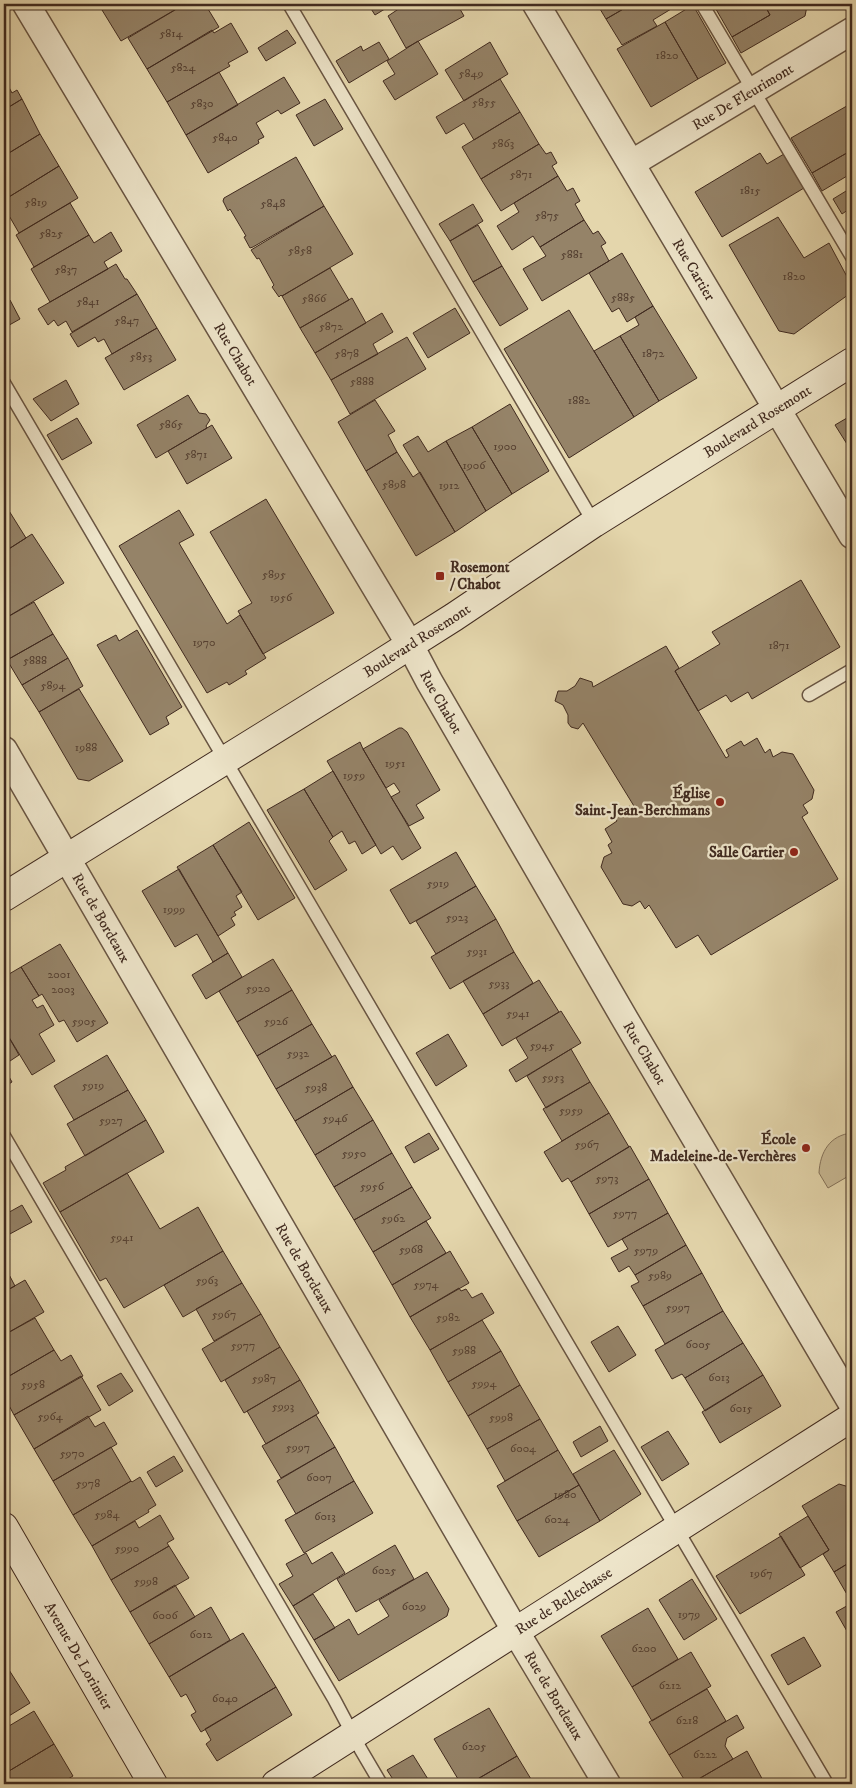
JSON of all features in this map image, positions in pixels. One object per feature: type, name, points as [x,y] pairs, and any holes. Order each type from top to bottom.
[{"type":"main road","name":"Boulevard Rosemont","points":[[4,897],[410,645],[594,523],[852,362]]},
{"type":"main road","name":"Rue de Bellechasse","points":[[276,1784],[852,1417]]},
{"type":"main road","name":"Avenue De Lorimier","points":[[4,1527],[154,1784]]},
{"type":"street","name":"Rue Chabot","points":[[26,4],[410,645],[626,1022],[852,1404]]},
{"type":"street","name":"Rue Cartier","points":[[536,4],[852,535]]},
{"type":"street","name":"Rue De Fleurimont","points":[[632,163],[852,31]]},
{"type":"street","name":"Rue de Bordeaux","points":[[4,750],[516,1632],[607,1784]]},
{"type":"lane","points":[[289,4],[594,523]]},
{"type":"lane","points":[[702,4],[852,258]]},
{"type":"lane","points":[[4,383],[676,1530],[827,1784]]},
{"type":"lane","points":[[809,695],[852,670]]},
{"type":"lane","points":[[4,1136],[382,1784]]},
{"type":"shaded area","points":[[852,1133],[852,1174],[828,1188],[819,1173],[821,1158],[832,1141],[844,1134]]},
{"type":"building","points":[[99,4],[112,4],[102,10]]},
{"type":"building","points":[[112,4],[185,4],[121,41],[102,10]]},
{"type":"building","points":[[185,4],[205,4],[219,27],[147,69],[128,38]]},
{"type":"building","points":[[368,4],[393,4],[375,15]]},
{"type":"building","points":[[393,4],[406,4],[396,10]]},
{"type":"building","points":[[406,4],[457,4],[464,16],[406,48],[388,16]]},
{"type":"building","points":[[597,4],[632,4],[606,19]]},
{"type":"building","points":[[632,4],[675,4],[676,6],[653,20],[657,26],[622,45],[606,19]]},
{"type":"building","points":[[713,4],[764,4],[770,15],[732,37]]},
{"type":"building","points":[[764,4],[806,4],[807,6],[805,16],[741,53],[732,37],[770,15]]},
{"type":"building","points":[[693,5],[726,63],[698,79],[665,22]]},
{"type":"building","points":[[665,22],[698,79],[651,107],[617,49]]},
{"type":"building","points":[[231,23],[248,52],[228,63],[230,66],[167,102],[147,69],[212,30],[214,33]]},
{"type":"building","points":[[287,30],[296,43],[266,61],[258,48]]},
{"type":"building","points":[[418,41],[438,74],[395,100],[383,81],[395,74],[387,61]]},
{"type":"building","points":[[379,42],[389,59],[349,83],[336,61],[361,46],[363,51]]},
{"type":"building","points":[[490,42],[508,74],[464,101],[445,70]]},
{"type":"building","points":[[219,72],[238,105],[186,135],[167,102]]},
{"type":"building","points":[[284,77],[300,103],[281,114],[278,110],[256,123],[264,137],[258,140],[259,143],[208,173],[186,135]]},
{"type":"building","points":[[4,78],[12,93],[17,90],[22,99],[4,110]]},
{"type":"building","points":[[500,79],[520,112],[474,140],[464,123],[446,134],[436,117]]},
{"type":"building","points":[[22,99],[40,134],[4,156],[4,110]]},
{"type":"building","points":[[325,99],[343,129],[314,146],[296,115]]},
{"type":"building","points":[[852,103],[852,150],[812,173],[791,138]]},
{"type":"building","points":[[520,112],[539,144],[481,179],[462,147]]},
{"type":"building","points":[[40,134],[59,166],[4,200],[4,156]]},
{"type":"building","points":[[539,144],[546,154],[551,152],[557,163],[552,166],[558,176],[501,211],[481,179]]},
{"type":"building","points":[[852,150],[852,173],[822,191],[812,173]]},
{"type":"building","points":[[760,153],[767,164],[784,154],[804,188],[722,237],[695,192]]},
{"type":"building","points":[[296,157],[324,206],[250,248],[244,237],[246,236],[230,209],[228,211],[223,201],[224,198]]},
{"type":"building","points":[[59,166],[78,198],[19,233],[4,207],[4,200]]},
{"type":"building","points":[[558,176],[567,191],[573,188],[580,201],[575,204],[584,220],[540,247],[533,236],[512,250],[497,226],[519,212],[514,203]]},
{"type":"building","points":[[852,185],[852,207],[842,214],[833,199],[851,188]]},
{"type":"building","points":[[70,203],[89,235],[34,267],[16,235]]},
{"type":"building","points":[[473,204],[483,221],[450,241],[439,224]]},
{"type":"building","points":[[324,206],[353,254],[279,297],[272,287],[274,285],[259,258],[257,259],[251,250]]},
{"type":"building","points":[[778,217],[804,258],[829,243],[852,286],[852,292],[794,334],[779,331],[729,245]]},
{"type":"building","points":[[584,220],[593,234],[598,231],[606,243],[601,246],[609,261],[542,301],[523,269],[546,256],[540,247]]},
{"type":"building","points":[[478,225],[502,266],[473,282],[450,241]]},
{"type":"building","points":[[111,232],[122,251],[104,262],[108,269],[50,302],[31,269],[89,235],[94,243]]},
{"type":"building","points":[[622,253],[653,306],[627,322],[619,308],[612,312],[589,273]]},
{"type":"building","points":[[116,264],[137,294],[72,332],[66,321],[58,326],[54,320],[48,325],[38,309]]},
{"type":"building","points":[[502,266],[528,309],[500,326],[473,282]]},
{"type":"building","points":[[330,268],[349,300],[300,328],[282,296]]},
{"type":"building","points":[[137,294],[157,328],[112,354],[104,339],[98,342],[95,337],[78,347],[70,334]]},
{"type":"building","points":[[352,298],[366,323],[315,353],[300,328]]},
{"type":"building","points":[[10,300],[20,319],[4,328],[4,304]]},
{"type":"building","points":[[653,306],[697,378],[659,401],[620,336],[639,325],[635,317]]},
{"type":"building","points":[[455,308],[470,333],[428,358],[413,333]]},
{"type":"building","points":[[569,310],[634,417],[569,458],[504,349]]},
{"type":"building","points":[[382,313],[393,332],[373,344],[378,354],[331,380],[315,353]]},
{"type":"building","points":[[157,328],[176,360],[124,390],[105,358]]},
{"type":"building","points":[[620,336],[659,401],[634,417],[594,351]]},
{"type":"building","points":[[407,337],[426,369],[350,414],[331,380]]},
{"type":"building","points":[[66,380],[79,404],[51,421],[33,399]]},
{"type":"building","points":[[188,395],[199,413],[206,414],[210,420],[206,426],[207,428],[156,458],[137,425]]},
{"type":"building","points":[[375,400],[395,431],[388,435],[397,452],[366,471],[338,422]]},
{"type":"building","points":[[510,404],[549,471],[512,494],[472,427]]},
{"type":"building","points":[[852,415],[852,452],[835,425]]},
{"type":"building","points":[[77,418],[92,443],[62,460],[47,435]]},
{"type":"building","points":[[212,425],[232,458],[187,484],[168,451]]},
{"type":"building","points":[[472,427],[512,494],[486,511],[446,441]]},
{"type":"building","points":[[418,436],[428,452],[446,441],[486,511],[455,532],[403,445]]},
{"type":"building","points":[[397,452],[413,477],[420,472],[455,532],[416,556],[366,471]]},
{"type":"building","points":[[266,499],[334,613],[263,654],[238,611],[252,603],[210,532]]},
{"type":"building","points":[[6,506],[26,538],[4,552],[4,507]]},
{"type":"building","points":[[179,510],[194,535],[179,543],[227,624],[240,615],[266,658],[245,671],[247,674],[229,685],[227,682],[207,693],[119,546]]},
{"type":"building","points":[[32,534],[64,583],[4,619],[4,552]]},
{"type":"building","points":[[801,580],[840,647],[752,699],[748,692],[731,702],[726,695],[698,711],[675,671],[720,644],[712,632]]},
{"type":"building","points":[[34,602],[53,634],[7,660],[4,654],[4,619]]},
{"type":"building","points":[[137,630],[182,707],[166,717],[169,724],[150,735],[97,645],[116,635],[119,641]]},
{"type":"building","points":[[53,634],[68,658],[22,685],[7,660]]},
{"type":"building","name":"Église Saint-Jean-Berchmans","points":[[666,646],[679,668],[675,671],[726,758],[729,756],[726,750],[741,741],[744,746],[757,738],[765,753],[770,749],[773,757],[782,752],[793,754],[814,790],[812,799],[803,805],[808,813],[802,817],[838,879],[711,955],[698,935],[676,948],[649,905],[645,909],[640,901],[632,906],[623,904],[601,867],[604,857],[612,853],[608,845],[612,842],[605,829],[617,821],[614,816],[630,806],[634,813],[637,811],[583,723],[578,729],[571,727],[563,705],[555,701],[558,691],[567,691],[575,686],[580,678],[592,682],[593,687]]},
{"type":"building","points":[[68,658],[83,686],[39,712],[22,685]]},
{"type":"building","points":[[79,689],[123,761],[89,781],[78,779],[39,712]]},
{"type":"building","points":[[399,728],[407,732],[440,790],[416,805],[424,818],[409,826],[391,797],[400,792],[394,783],[386,788],[363,749]]},
{"type":"building","points":[[360,742],[421,848],[402,860],[393,846],[381,854],[327,761]]},
{"type":"building","points":[[333,771],[376,845],[362,854],[355,841],[349,844],[342,831],[333,837],[304,789]]},
{"type":"building","points":[[304,789],[333,837],[329,841],[347,870],[315,890],[267,810]]},
{"type":"building","points":[[249,822],[295,898],[258,920],[213,845]]},
{"type":"building","points":[[213,845],[242,892],[236,896],[242,907],[234,912],[236,915],[231,918],[235,925],[218,936],[177,867]]},
{"type":"building","points":[[456,852],[476,886],[410,924],[390,890]]},
{"type":"building","points":[[179,869],[228,953],[213,962],[197,934],[175,947],[142,891]]},
{"type":"building","points":[[476,886],[496,919],[436,954],[416,921]]},
{"type":"building","points":[[496,919],[514,952],[450,989],[431,957]]},
{"type":"building","points":[[60,944],[108,1023],[77,1042],[64,1020],[59,1022],[42,994],[39,996],[21,967]]},
{"type":"building","points":[[514,952],[533,983],[483,1014],[463,981]]},
{"type":"building","points":[[228,953],[242,977],[206,999],[192,975]]},
{"type":"building","points":[[273,959],[292,990],[237,1022],[219,991]]},
{"type":"building","points":[[21,967],[39,996],[32,1000],[37,1008],[43,1005],[54,1025],[39,1034],[55,1061],[32,1075],[4,1029],[4,977]]},
{"type":"building","points":[[539,980],[559,1012],[502,1046],[483,1014]]},
{"type":"building","points":[[292,990],[312,1024],[257,1056],[237,1022]]},
{"type":"building","points":[[561,1011],[581,1043],[516,1082],[509,1070],[528,1058],[516,1038]]},
{"type":"building","points":[[312,1024],[332,1057],[276,1089],[257,1056]]},
{"type":"building","points":[[4,1029],[19,1055],[4,1065]]},
{"type":"building","points":[[448,1034],[467,1066],[436,1086],[416,1053]]},
{"type":"building","points":[[571,1049],[590,1082],[546,1108],[527,1076]]},
{"type":"building","points":[[107,1055],[128,1090],[74,1120],[54,1086]]},
{"type":"building","points":[[335,1055],[353,1087],[295,1121],[276,1089]]},
{"type":"building","points":[[4,1068],[12,1082],[4,1087]]},
{"type":"building","points":[[590,1082],[609,1113],[562,1141],[543,1109]]},
{"type":"building","points":[[353,1087],[373,1120],[315,1155],[295,1121]]},
{"type":"building","points":[[128,1090],[146,1120],[85,1156],[67,1124]]},
{"type":"building","points":[[609,1113],[629,1147],[571,1182],[568,1178],[562,1182],[544,1152]]},
{"type":"building","points":[[146,1120],[164,1152],[60,1212],[43,1183],[66,1170],[65,1167]]},
{"type":"building","points":[[373,1120],[392,1153],[334,1187],[315,1155]]},
{"type":"building","points":[[429,1133],[439,1149],[414,1163],[405,1147]]},
{"type":"building","points":[[630,1146],[649,1179],[589,1214],[571,1182]]},
{"type":"building","points":[[392,1153],[412,1187],[354,1220],[334,1187]]},
{"type":"building","points":[[127,1173],[160,1229],[198,1207],[223,1251],[124,1308],[106,1278],[100,1281],[60,1212]]},
{"type":"building","points":[[649,1179],[668,1213],[608,1247],[589,1214]]},
{"type":"building","points":[[412,1187],[431,1218],[373,1252],[354,1220]]},
{"type":"building","points":[[22,1205],[32,1222],[8,1235],[4,1229],[4,1215]]},
{"type":"building","points":[[668,1213],[686,1245],[635,1275],[629,1266],[619,1272],[611,1258],[628,1249],[622,1239]]},
{"type":"building","points":[[426,1221],[446,1253],[392,1285],[373,1252]]},
{"type":"building","points":[[4,1229],[10,1240],[4,1244]]},
{"type":"building","points":[[686,1245],[702,1273],[643,1306],[631,1286],[639,1282],[635,1275]]},
{"type":"building","points":[[223,1251],[242,1283],[183,1317],[164,1285]]},
{"type":"building","points":[[450,1251],[469,1283],[410,1317],[392,1285]]},
{"type":"building","points":[[4,1265],[15,1286],[4,1292]]},
{"type":"building","points":[[702,1273],[723,1311],[665,1344],[643,1306]]},
{"type":"building","points":[[25,1280],[44,1312],[4,1335],[4,1292]]},
{"type":"building","points":[[242,1283],[261,1314],[214,1341],[196,1309]]},
{"type":"building","points":[[459,1288],[461,1291],[466,1289],[472,1298],[482,1293],[494,1313],[430,1350],[410,1317]]},
{"type":"building","points":[[723,1311],[743,1343],[685,1378],[682,1374],[672,1379],[655,1350]]},
{"type":"building","points":[[261,1314],[280,1347],[221,1382],[202,1349]]},
{"type":"building","points":[[35,1318],[54,1350],[4,1379],[4,1335]]},
{"type":"building","points":[[482,1320],[501,1351],[448,1382],[430,1350]]},
{"type":"building","points":[[618,1326],[636,1355],[609,1372],[591,1342]]},
{"type":"building","points":[[743,1343],[763,1375],[705,1411],[685,1378]]},
{"type":"building","points":[[280,1347],[300,1380],[244,1413],[225,1380]]},
{"type":"building","points":[[54,1350],[61,1361],[71,1355],[83,1376],[14,1415],[4,1396],[4,1379]]},
{"type":"building","points":[[501,1351],[520,1385],[468,1416],[448,1382]]},
{"type":"building","points":[[121,1373],[133,1391],[109,1406],[97,1386]]},
{"type":"building","points":[[763,1375],[781,1406],[720,1443],[702,1412]]},
{"type":"building","points":[[81,1376],[101,1410],[34,1449],[14,1415]]},
{"type":"building","points":[[300,1380],[319,1413],[266,1444],[247,1411]]},
{"type":"building","points":[[520,1385],[540,1419],[487,1449],[468,1416]]},
{"type":"building","points":[[316,1415],[335,1447],[281,1478],[262,1446]]},
{"type":"building","points":[[88,1416],[95,1427],[104,1422],[117,1444],[53,1481],[34,1449]]},
{"type":"building","points":[[540,1419],[558,1450],[505,1481],[487,1449]]},
{"type":"building","points":[[600,1426],[608,1441],[581,1457],[573,1442]]},
{"type":"building","points":[[668,1431],[689,1464],[662,1481],[641,1447]]},
{"type":"building","points":[[111,1447],[131,1481],[73,1515],[53,1481]]},
{"type":"building","points":[[335,1447],[354,1481],[296,1514],[277,1481]]},
{"type":"building","points":[[558,1450],[579,1485],[517,1521],[497,1486]]},
{"type":"building","points":[[614,1450],[641,1494],[600,1521],[573,1474]]},
{"type":"building","points":[[174,1456],[183,1471],[156,1487],[147,1472]]},
{"type":"building","points":[[140,1477],[156,1505],[148,1510],[149,1512],[92,1546],[73,1515]]},
{"type":"building","points":[[354,1481],[373,1513],[304,1553],[285,1520]]},
{"type":"building","points":[[839,1484],[849,1487],[852,1492],[852,1561],[834,1572],[823,1554],[829,1550],[802,1506]]},
{"type":"building","points":[[579,1485],[600,1521],[539,1557],[517,1521]]},
{"type":"building","points":[[160,1515],[174,1539],[167,1543],[169,1546],[111,1580],[92,1546],[135,1521],[139,1528]]},
{"type":"building","points":[[808,1516],[829,1550],[800,1568],[779,1534]]},
{"type":"building","points":[[781,1536],[805,1575],[740,1614],[716,1576]]},
{"type":"building","points":[[395,1545],[414,1579],[356,1612],[337,1579]]},
{"type":"building","points":[[169,1546],[189,1578],[130,1612],[111,1580]]},
{"type":"building","points":[[332,1552],[345,1573],[293,1606],[279,1584],[293,1576],[286,1564],[306,1553],[312,1564]]},
{"type":"building","points":[[852,1561],[852,1603],[834,1572]]},
{"type":"building","points":[[427,1572],[449,1609],[447,1616],[339,1681],[314,1640],[349,1619],[358,1635],[389,1616],[379,1600]]},
{"type":"building","points":[[692,1579],[717,1619],[684,1640],[659,1600]]},
{"type":"building","points":[[175,1585],[195,1617],[149,1644],[130,1612]]},
{"type":"building","points":[[313,1594],[335,1628],[314,1640],[293,1606]]},
{"type":"building","points":[[852,1603],[852,1640],[836,1612]]},
{"type":"building","points":[[211,1607],[230,1640],[169,1677],[149,1644]]},
{"type":"building","points":[[648,1608],[678,1659],[632,1687],[601,1636]]},
{"type":"building","points":[[243,1633],[276,1687],[201,1732],[191,1715],[196,1712],[186,1694],[181,1697],[169,1677]]},
{"type":"building","points":[[804,1637],[821,1666],[788,1685],[771,1655]]},
{"type":"building","points":[[691,1652],[711,1686],[652,1721],[632,1687]]},
{"type":"building","points":[[4,1662],[30,1703],[4,1719]]},
{"type":"building","points":[[276,1687],[292,1715],[217,1761],[206,1744],[211,1740],[205,1729]]},
{"type":"building","points":[[707,1689],[726,1721],[669,1755],[649,1722]]},
{"type":"building","points":[[489,1708],[517,1756],[469,1784],[461,1784],[434,1739]]},
{"type":"building","points":[[34,1711],[54,1744],[4,1774],[4,1729]]},
{"type":"building","points":[[737,1715],[744,1728],[727,1738],[725,1746],[733,1759],[687,1784],[669,1755]]},
{"type":"building","points":[[54,1744],[73,1776],[60,1784],[4,1784],[4,1774]]},
{"type":"building","points":[[747,1751],[765,1784],[690,1784],[733,1759]]},
{"type":"building","points":[[413,1755],[431,1784],[396,1784],[387,1770]]},
{"type":"building","points":[[517,1756],[534,1784],[469,1784]]},
{"type":"place","name":"Rosemont / Chabot","points":[[440,576]]},
{"type":"place","name":"Église Saint-Jean-Berchmans","points":[[720,802]]},
{"type":"place","name":"Salle Cartier","points":[[794,852]]},
{"type":"place","name":"École Madeleine-de-Verchères","points":[[806,1148]]}]
